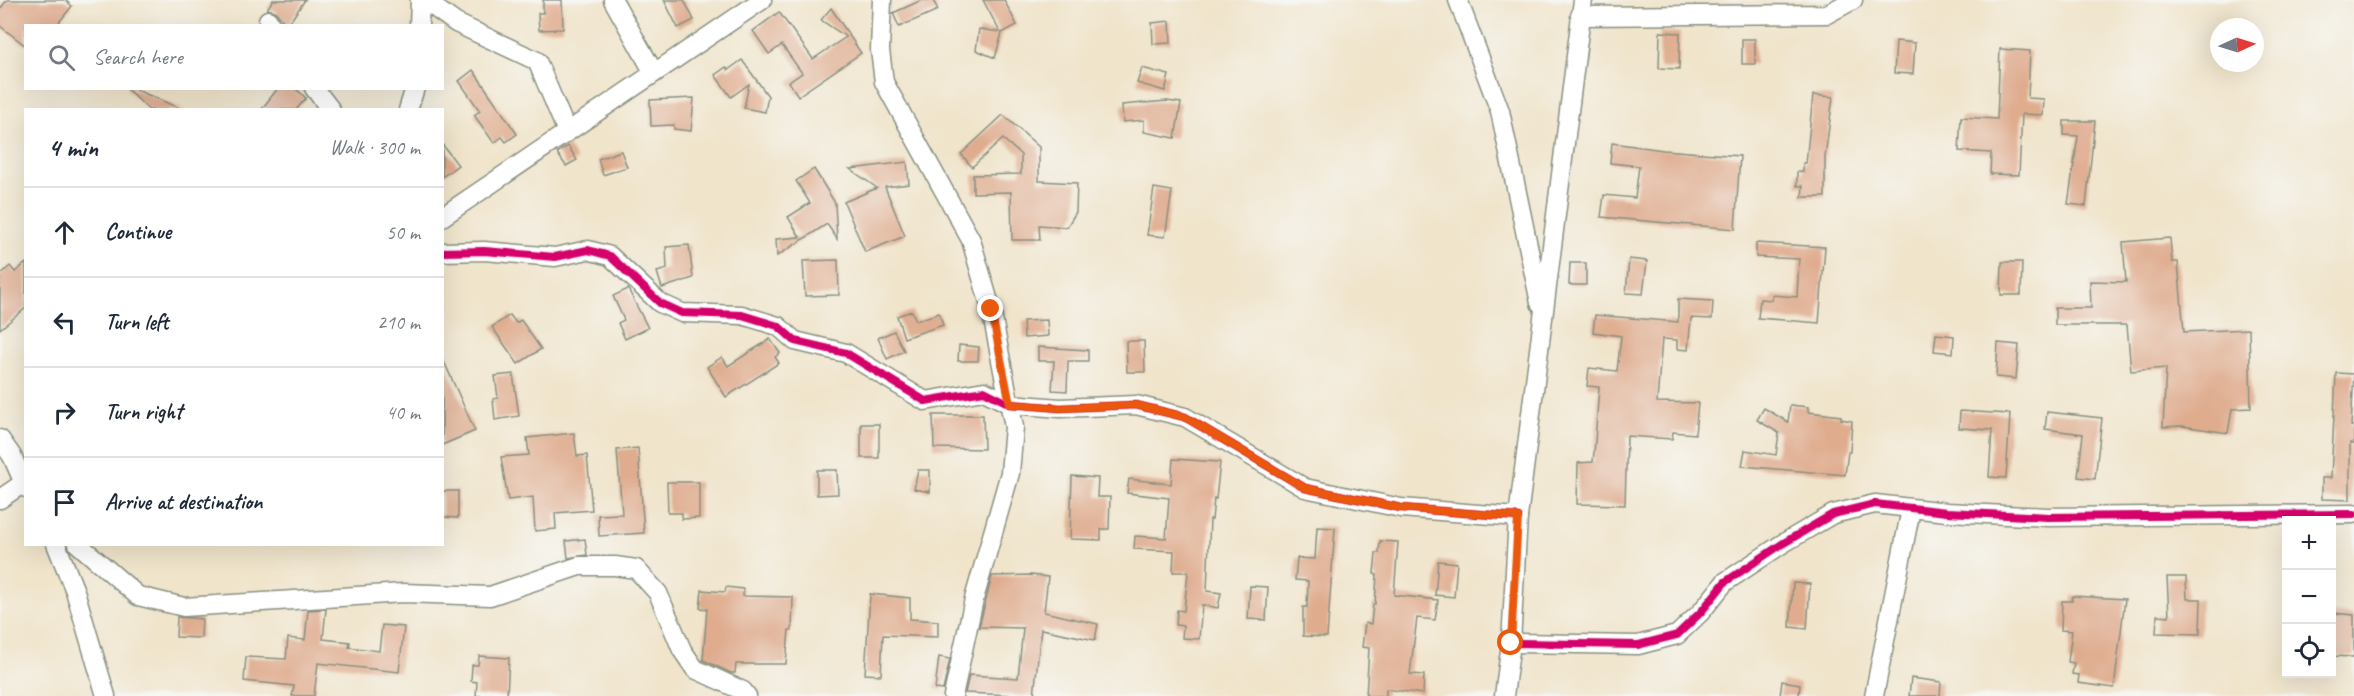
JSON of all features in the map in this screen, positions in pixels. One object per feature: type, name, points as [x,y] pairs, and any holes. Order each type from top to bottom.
[{"type":"street","points":[[419,24],[422,0],[456,23],[537,62],[567,132]]},
{"type":"street","points":[[613,0],[654,73]]},
{"type":"street","points":[[444,216],[762,0]]},
{"type":"street","points":[[882,0],[880,50],[884,82],[971,240],[991,309],[1014,427],[1010,473],[974,599],[953,696]]},
{"type":"street","points":[[1458,0],[1500,111],[1543,319]]},
{"type":"street","points":[[1504,696],[1511,643],[1518,517],[1581,8],[1827,14],[1854,0]]},
{"type":"street","points":[[316,90],[329,108]]},
{"type":"street","points":[[409,108],[414,90]]},
{"type":"street","points":[[444,252],[484,251],[555,257],[588,250],[610,256],[660,303],[682,313],[742,315],[778,326],[795,341],[846,353],[925,400],[984,391],[1010,404],[1060,408],[1136,405],[1185,417],[1305,488],[1401,508],[1518,517]]},
{"type":"street","points":[[0,439],[12,453],[24,486],[0,499]]},
{"type":"street","points":[[1511,643],[1638,645],[1677,635],[1701,612],[1725,582],[1782,543],[1833,514],[1875,504],[1911,509],[2048,517],[2354,514]]},
{"type":"street","points":[[1874,696],[1911,509]]},
{"type":"street","points":[[57,546],[75,591],[106,696]]},
{"type":"street","points":[[80,546],[138,596],[184,607],[403,593],[490,596],[579,566],[615,566],[636,569],[658,594],[682,650],[695,669],[743,691],[747,696]]},
{"type":"building","points":[[7,0],[65,0],[72,6],[58,24],[24,24],[24,44],[0,26],[0,9]]},
{"type":"building","points":[[273,0],[305,0],[288,24],[285,24],[275,11],[267,9]]},
{"type":"building","points":[[543,0],[562,0],[563,29],[539,30],[538,13],[543,13]]},
{"type":"building","points":[[664,0],[684,0],[694,20],[678,28]]},
{"type":"building","points":[[922,0],[933,0],[938,10],[899,27],[893,13]]},
{"type":"building","points":[[983,0],[1004,0],[1017,25],[1002,33],[995,58],[976,50],[979,29],[1000,32]]},
{"type":"building","points":[[831,8],[861,53],[798,96],[789,82],[802,73],[782,45],[769,54],[753,31],[779,12],[813,59],[846,37],[821,20]]},
{"type":"building","points":[[1170,21],[1171,43],[1153,44],[1152,23]]},
{"type":"building","points":[[1660,32],[1680,33],[1679,69],[1659,68]]},
{"type":"building","points":[[1742,39],[1755,39],[1755,64],[1742,64]]},
{"type":"building","points":[[1896,41],[1915,43],[1913,74],[1894,73]]},
{"type":"building","points":[[2000,49],[2030,51],[2028,98],[2044,99],[2043,115],[2022,114],[2019,175],[1990,174],[1991,153],[1959,151],[1961,117],[1997,119]]},
{"type":"building","points":[[742,60],[768,96],[765,112],[744,108],[749,84],[731,97],[715,75],[726,67],[728,70]]},
{"type":"building","points":[[1142,68],[1169,75],[1165,91],[1137,83]]},
{"type":"building","points":[[473,70],[517,134],[506,142],[502,137],[494,143],[474,115],[480,111],[459,81]]},
{"type":"building","points":[[128,90],[137,90],[179,108],[147,108]]},
{"type":"building","points":[[276,90],[297,90],[306,98],[298,108],[263,108]]},
{"type":"building","points":[[1813,95],[1833,97],[1825,157],[1825,197],[1802,197],[1803,186],[1797,186],[1797,172],[1803,172],[1803,163],[1806,163]]},
{"type":"building","points":[[694,98],[691,131],[674,129],[674,125],[651,126],[650,100]]},
{"type":"building","points":[[1167,101],[1181,103],[1175,138],[1144,132],[1144,120],[1123,122],[1122,105]]},
{"type":"building","points":[[1003,115],[1039,147],[1039,181],[1077,183],[1076,212],[1067,227],[1039,225],[1040,240],[1012,240],[1011,192],[973,193],[973,175],[1021,174],[1021,155],[1003,139],[972,167],[961,154]]},
{"type":"building","points":[[2064,121],[2095,121],[2086,206],[2068,204],[2078,136],[2064,135]]},
{"type":"building","points":[[1612,143],[1663,150],[1740,156],[1735,229],[1601,217],[1604,195],[1635,198],[1639,166],[1610,163]]},
{"type":"building","points":[[568,146],[577,160],[566,166],[557,153]]},
{"type":"building","points":[[444,147],[458,165],[444,176]]},
{"type":"building","points":[[621,151],[627,167],[603,175],[598,159]]},
{"type":"building","points":[[907,162],[909,184],[885,187],[905,236],[865,252],[844,202],[877,188],[850,169]]},
{"type":"building","points":[[814,169],[835,203],[837,239],[827,224],[777,256],[776,239],[800,237],[788,217],[810,203],[796,181]]},
{"type":"building","points":[[1154,188],[1172,191],[1165,237],[1147,235]]},
{"type":"building","points":[[2170,238],[2172,262],[2178,262],[2184,332],[2249,329],[2251,408],[2232,409],[2228,433],[2182,426],[2163,427],[2166,368],[2131,371],[2127,325],[2055,325],[2055,308],[2091,308],[2090,281],[2126,282],[2123,242]]},
{"type":"building","points":[[1756,243],[1825,247],[1819,323],[1758,318],[1760,299],[1772,300],[1772,295],[1797,297],[1799,259],[1756,257]]},
{"type":"building","points":[[689,245],[693,278],[662,288],[657,272],[667,269],[666,247]]},
{"type":"building","points":[[1629,259],[1647,261],[1643,294],[1626,293]]},
{"type":"building","points":[[838,260],[839,295],[805,296],[803,261]]},
{"type":"building","points":[[2002,262],[2022,262],[2021,295],[2001,295]]},
{"type":"building","points":[[1570,263],[1586,263],[1586,285],[1569,285]]},
{"type":"building","points":[[24,265],[24,310],[0,329],[0,275],[10,266],[15,272]]},
{"type":"building","points":[[628,289],[648,328],[625,339],[618,323],[624,320],[613,296]]},
{"type":"building","points":[[1678,299],[1713,301],[1712,319],[1691,318],[1688,350],[1677,349],[1677,340],[1662,339],[1657,402],[1698,403],[1695,434],[1673,432],[1672,439],[1627,436],[1625,505],[1577,504],[1578,463],[1593,462],[1595,442],[1599,387],[1587,386],[1589,368],[1617,371],[1621,336],[1593,332],[1595,315],[1678,322]]},
{"type":"building","points":[[912,311],[916,321],[939,313],[943,325],[904,338],[897,316]]},
{"type":"building","points":[[510,315],[516,323],[521,320],[541,349],[518,364],[492,327]]},
{"type":"building","points":[[1047,320],[1048,336],[1024,338],[1023,321]]},
{"type":"building","points":[[894,331],[904,351],[887,359],[878,338]]},
{"type":"building","points":[[1936,334],[1954,336],[1953,353],[1934,351]]},
{"type":"building","points":[[770,339],[780,353],[775,357],[779,363],[726,397],[707,367],[722,357],[728,366]]},
{"type":"building","points":[[1126,341],[1144,341],[1145,372],[1127,372]]},
{"type":"building","points":[[1998,343],[2019,345],[2016,379],[1996,377]]},
{"type":"building","points":[[959,345],[979,347],[978,361],[958,361]]},
{"type":"building","points":[[1038,347],[1088,350],[1088,361],[1068,361],[1067,391],[1052,390],[1054,361],[1038,361]]},
{"type":"building","points":[[444,361],[475,431],[444,444]]},
{"type":"building","points":[[2336,373],[2354,374],[2351,426],[2354,426],[2354,444],[2350,443],[2350,500],[2322,499],[2322,478],[2331,478]]},
{"type":"building","points":[[513,374],[519,416],[495,420],[493,399],[498,398],[495,376]]},
{"type":"building","points":[[1790,405],[1808,407],[1808,412],[1841,416],[1841,419],[1852,421],[1850,452],[1848,452],[1845,475],[1742,466],[1745,450],[1776,455],[1779,433],[1757,420],[1764,408],[1788,422]]},
{"type":"building","points":[[1960,411],[2010,414],[2006,478],[1989,477],[1992,430],[1959,428]]},
{"type":"building","points":[[2047,412],[2102,418],[2095,479],[2078,477],[2083,434],[2045,429]]},
{"type":"building","points":[[933,415],[983,415],[984,449],[934,448]]},
{"type":"building","points":[[861,424],[879,424],[879,458],[861,458]]},
{"type":"building","points":[[574,433],[577,456],[587,455],[592,510],[555,513],[556,529],[535,531],[533,497],[508,500],[501,457],[529,455],[527,438]]},
{"type":"building","points":[[638,448],[644,533],[599,536],[598,515],[622,514],[617,450]]},
{"type":"building","points":[[1173,459],[1220,462],[1216,499],[1214,498],[1212,520],[1210,519],[1207,591],[1221,593],[1218,608],[1202,605],[1199,639],[1182,638],[1183,626],[1176,625],[1177,610],[1184,611],[1188,572],[1173,572],[1174,551],[1134,549],[1135,536],[1166,538],[1169,498],[1127,493],[1129,479],[1171,484]]},
{"type":"building","points":[[817,470],[837,470],[838,494],[817,495]]},
{"type":"building","points":[[918,470],[930,470],[930,492],[914,489]]},
{"type":"building","points":[[1072,476],[1098,478],[1097,497],[1110,497],[1109,529],[1101,529],[1101,540],[1070,539]]},
{"type":"building","points":[[667,482],[699,482],[699,518],[682,519],[682,513],[668,513]]},
{"type":"building","points":[[444,491],[458,491],[458,518],[444,517]]},
{"type":"building","points":[[1317,527],[1335,528],[1327,637],[1303,636],[1303,607],[1307,607],[1308,581],[1295,580],[1297,558],[1315,559]]},
{"type":"building","points":[[585,539],[587,555],[568,558],[566,541]]},
{"type":"building","points":[[1380,541],[1398,542],[1394,595],[1438,600],[1435,620],[1417,618],[1410,674],[1424,675],[1423,694],[1386,689],[1386,696],[1366,696],[1369,648],[1362,647],[1365,623],[1371,624],[1373,604],[1375,604],[1377,575],[1374,574]]},
{"type":"building","points":[[1438,561],[1457,563],[1454,597],[1435,595]]},
{"type":"building","points":[[992,576],[1048,577],[1044,612],[1098,624],[1095,640],[1041,629],[1034,696],[965,693],[969,675],[1018,678],[1023,628],[979,627]]},
{"type":"building","points":[[2167,577],[2186,577],[2187,599],[2201,599],[2200,634],[2156,633],[2157,615],[2169,616]]},
{"type":"building","points":[[1793,583],[1810,584],[1807,629],[1790,627]]},
{"type":"building","points":[[1250,586],[1268,587],[1266,620],[1248,619]]},
{"type":"building","points":[[726,587],[743,589],[743,596],[793,597],[792,630],[789,630],[786,664],[736,664],[735,673],[731,673],[703,660],[707,609],[700,608],[702,590],[725,592]]},
{"type":"building","points":[[870,594],[910,598],[910,619],[938,621],[938,637],[883,635],[881,675],[865,674]]},
{"type":"building","points":[[2072,596],[2125,599],[2114,688],[2078,683],[2079,675],[2072,674],[2074,663],[2068,662],[2072,631],[2061,630],[2062,601],[2072,601]]},
{"type":"building","points":[[326,609],[323,639],[350,642],[349,647],[379,651],[382,625],[404,627],[399,672],[318,663],[314,696],[292,696],[294,686],[244,681],[246,657],[286,659],[288,638],[305,640],[308,610]]},
{"type":"building","points":[[2336,613],[2354,615],[2354,657],[2336,656]]},
{"type":"building","points":[[177,617],[202,619],[201,638],[176,637]]},
{"type":"building","points":[[479,656],[509,658],[507,696],[476,696],[477,682],[471,681],[472,665],[478,665]]},
{"type":"building","points":[[939,657],[950,659],[943,690],[935,689]]},
{"type":"building","points":[[1911,678],[1941,682],[1940,696],[1909,696]]},
{"type":"building","points":[[1782,681],[1800,684],[1799,696],[1780,696]]},
{"type":"cycle path","points":[[444,252],[484,251],[555,257],[588,250],[610,256],[660,303],[682,313],[742,315],[778,326],[795,341],[846,353],[925,401],[984,391],[1010,404],[1060,408],[1136,405],[1185,417],[1305,488],[1401,508],[1518,517]]},
{"type":"cycle path","points":[[1511,643],[1638,645],[1677,635],[1701,612],[1725,582],[1782,544],[1833,514],[1875,504],[1947,512],[2048,517],[2354,514]]},
{"type":"route","points":[[991,309],[1010,404],[1060,408],[1136,405],[1185,417],[1305,488],[1401,508],[1518,517],[1511,643]]}]
